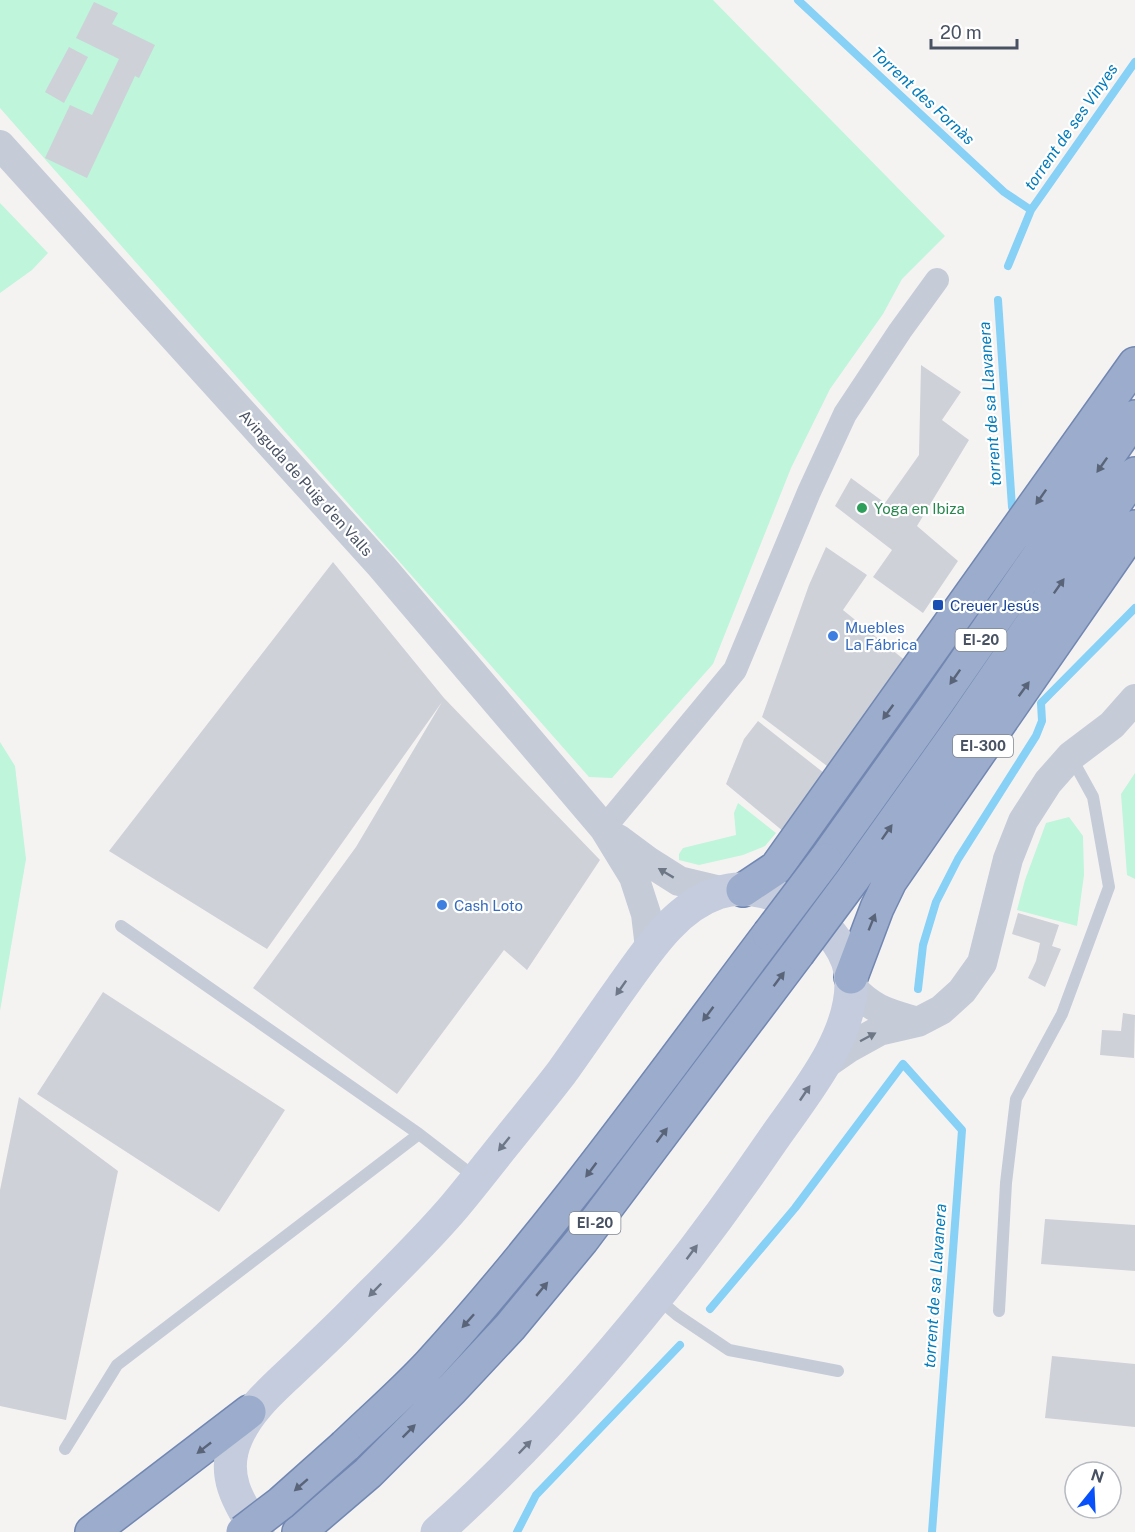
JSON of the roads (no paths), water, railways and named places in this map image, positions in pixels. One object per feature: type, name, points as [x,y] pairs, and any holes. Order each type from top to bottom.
[{"type":"highway","points":[[732,890],[776,868],[1135,364]]},
{"type":"highway","name":"EI-20","points":[[243,1532],[345,1446],[427,1366],[515,1267],[554,1219],[825,860],[935,706],[1135,417]]},
{"type":"highway","name":"EI-20","points":[[299,1532],[368,1473],[452,1389],[539,1293],[582,1240],[853,879],[975,707],[1135,474]]},
{"type":"highway","name":"EI-300","points":[[851,982],[877,908],[890,881],[1135,527]]},
{"type":"highway","points":[[92,1532],[249,1412]]},
{"type":"main road","points":[[258,1532],[239,1504],[231,1477],[230,1460],[235,1441],[249,1412],[358,1307],[453,1208],[560,1075],[650,948],[676,919],[702,900],[732,890],[764,892],[783,898],[802,908],[823,924],[841,948],[851,982]]},
{"type":"main road","name":"EI-300","points":[[437,1532],[485,1489],[604,1360],[657,1298],[734,1198],[824,1065],[844,1021],[851,982]]},
{"type":"main road","name":"EI-300","points":[[465,1532],[485,1489]]},
{"type":"street","name":"Avinguda de Puig d'en Valls","points":[[0,145],[382,567],[604,828],[634,877],[646,914],[650,948]]},
{"type":"street","points":[[604,828],[735,670],[809,492],[845,414],[937,280]]},
{"type":"street","points":[[824,1065],[879,1031],[918,1022],[941,1010],[962,991],[982,963],[1008,859],[1023,821],[1048,782],[1071,756],[1124,721],[1135,699]]},
{"type":"street","name":"Avinguda de Puig d'en Valls","points":[[604,828],[679,881],[732,890]]},
{"type":"street","points":[[851,982],[862,999],[877,1009],[918,1022]]},
{"type":"lane","points":[[999,1311],[1006,1183],[1016,1099],[1062,1014],[1109,887],[1093,797],[1071,756]]},
{"type":"lane","points":[[121,926],[418,1134],[477,1178]]},
{"type":"lane","points":[[65,1449],[117,1365],[418,1134]]},
{"type":"lane","points":[[657,1298],[677,1315],[729,1350],[838,1371]]},
{"type":"waterway","name":"Torrent des Fornàs","points":[[798,0],[1004,192],[1031,210]]},
{"type":"waterway","name":"torrent de ses Vinyes","points":[[1008,266],[1031,210],[1135,62]]},
{"type":"waterway","name":"torrent de sa Llavanera","points":[[998,300],[1012,507]]},
{"type":"waterway","name":"torrent de sa Llavanera","points":[[918,989],[923,945],[936,902],[958,859],[1036,736],[1042,721],[1041,703],[1135,608]]},
{"type":"waterway","name":"torrent de sa Llavanera","points":[[710,1309],[795,1208],[903,1064],[962,1130],[932,1532]]},
{"type":"waterway","points":[[517,1532],[536,1495],[680,1345]]},
{"type":"place","name":"Yoga en Ibiza","points":[[862,508]]},
{"type":"place","name":"Creuer Jesús","points":[[938,605]]},
{"type":"place","name":"Muebles La Fábrica","points":[[833,636]]},
{"type":"place","name":"Cash Loto","points":[[442,905]]}]
